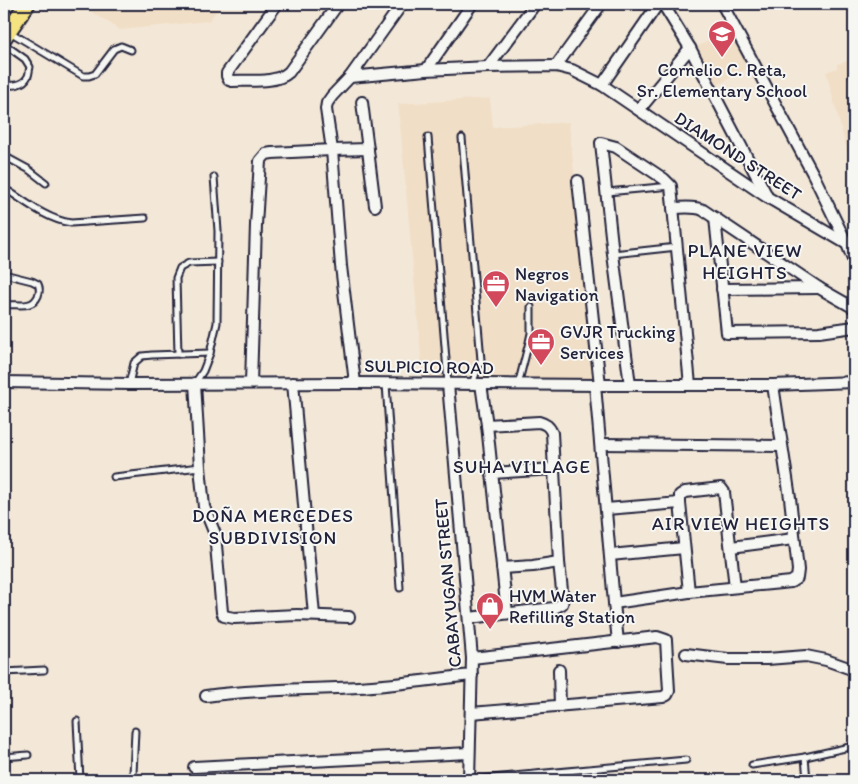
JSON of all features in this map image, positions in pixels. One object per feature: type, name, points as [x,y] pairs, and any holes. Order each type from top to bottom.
[{"type":"main road","points":[[5,37],[27,4]]},
{"type":"street","points":[[277,4],[228,73],[228,78],[232,81],[274,79],[285,75],[338,4]]},
{"type":"street","points":[[355,383],[341,266],[332,150],[326,115],[327,103],[350,77],[402,4]]},
{"type":"street","points":[[426,70],[472,4]]},
{"type":"street","points":[[488,67],[535,4]]},
{"type":"street","points":[[556,66],[601,4]]},
{"type":"street","points":[[602,85],[658,4]]},
{"type":"street","points":[[663,4],[690,48],[767,197]]},
{"type":"street","points":[[722,4],[814,176],[854,262]]},
{"type":"street","points":[[639,110],[690,48]]},
{"type":"street","name":"DIAMOND STREET","points":[[350,77],[488,67],[556,66],[572,70],[602,85],[767,197],[847,244]]},
{"type":"street","points":[[362,102],[375,206]]},
{"type":"street","points":[[630,385],[601,143],[616,147],[664,179],[671,186],[690,385]]},
{"type":"street","points":[[251,383],[260,160],[266,154],[368,149]]},
{"type":"street","points":[[578,181],[598,385],[606,509],[618,642]]},
{"type":"street","points":[[673,208],[698,208],[819,288],[854,308]]},
{"type":"street","points":[[715,218],[727,334],[820,332],[854,327]]},
{"type":"street","points":[[722,289],[819,288]]},
{"type":"street","name":"SULPICIO ROAD","points":[[4,382],[518,385],[773,385],[854,382]]},
{"type":"street","points":[[195,383],[204,507],[215,534],[222,612],[224,616],[234,618],[314,615],[349,617]]},
{"type":"street","points":[[293,383],[314,615]]},
{"type":"street","name":"CABAYUGAN STREET","points":[[448,384],[472,658],[469,780]]},
{"type":"street","points":[[476,384],[487,426],[507,613]]},
{"type":"street","points":[[614,603],[794,580],[797,578],[798,570],[773,385]]},
{"type":"street","points":[[469,618],[554,608],[562,604],[563,600],[552,433],[548,425],[539,422],[487,426]]},
{"type":"street","points":[[601,444],[782,446]]},
{"type":"street","points":[[492,473],[554,469]]},
{"type":"street","points":[[689,592],[680,495],[685,492],[721,488],[725,495],[735,587]]},
{"type":"street","points":[[606,509],[680,503]]},
{"type":"street","points":[[731,547],[794,539]]},
{"type":"street","points":[[610,555],[684,548]]},
{"type":"street","points":[[502,568],[559,562]]},
{"type":"street","points":[[471,713],[663,697],[669,691],[666,640],[657,637],[472,658]]},
{"type":"street","points":[[686,654],[738,659],[806,656],[826,660],[854,670]]},
{"type":"street","points":[[559,670],[560,706]]},
{"type":"street","points":[[206,696],[360,687],[472,675]]},
{"type":"street","points":[[194,767],[469,753]]},
{"type":"lane","points":[[5,37],[83,76],[95,74],[117,47],[121,46],[131,50]]},
{"type":"lane","points":[[4,84],[8,86],[21,84],[28,76],[30,67],[5,37]]},
{"type":"lane","points":[[428,137],[448,384]]},
{"type":"lane","points":[[462,138],[480,360],[476,384]]},
{"type":"lane","points":[[4,156],[46,182]]},
{"type":"lane","points":[[195,383],[203,371],[210,353],[217,323],[218,231],[214,177]]},
{"type":"lane","points":[[607,192],[671,186]]},
{"type":"lane","points":[[4,188],[39,211],[65,222],[145,218]]},
{"type":"lane","points":[[613,254],[677,247]]},
{"type":"lane","points":[[178,354],[176,278],[180,268],[189,263],[218,262]]},
{"type":"lane","points":[[4,274],[32,281],[38,284],[40,288],[39,294],[31,304],[4,305]]},
{"type":"lane","points":[[518,385],[531,333],[531,307]]},
{"type":"lane","points":[[129,384],[134,364],[142,356],[210,353]]},
{"type":"lane","points":[[386,383],[400,588]]},
{"type":"lane","points":[[114,477],[200,467]]},
{"type":"lane","points":[[4,672],[44,670]]},
{"type":"lane","points":[[77,721],[80,780]]},
{"type":"lane","points":[[129,780],[133,774],[135,731]]},
{"type":"lane","points":[[752,765],[805,758],[854,746]]},
{"type":"lane","points":[[4,757],[28,755]]},
{"type":"lane","points":[[805,758],[807,780]]},
{"type":"lane","points":[[469,780],[686,760]]},
{"type":"shaded area","points":[[79,4],[222,4],[209,21],[120,30]]},
{"type":"shaded area","name":"Cornelio C. Reta, Sr. Elementary School","points":[[729,29],[750,67],[714,87],[693,49]]},
{"type":"shaded area","points":[[854,59],[854,178],[826,72],[837,68],[837,64]]},
{"type":"shaded area","points":[[490,98],[493,127],[569,122],[595,379],[423,378],[398,104]]},
{"type":"place","name":"Cornelio C. Reta, Sr. Elementary School","points":[[722,58]]},
{"type":"place","name":"Negros Navigation","points":[[496,308]]},
{"type":"place","name":"GVJR Trucking Services","points":[[541,366]]},
{"type":"place","name":"HVM Water Refilling Station","points":[[490,630]]},
{"type":"district","name":"PLANE VIEW HEIGHTS","points":[[745,261]]},
{"type":"district","name":"SUHA VILLAGE","points":[[522,466]]},
{"type":"district","name":"AIR VIEW HEIGHTS","points":[[741,523]]},
{"type":"district","name":"DOÑA MERCEDES SUBDIVISION","points":[[273,526]]}]
